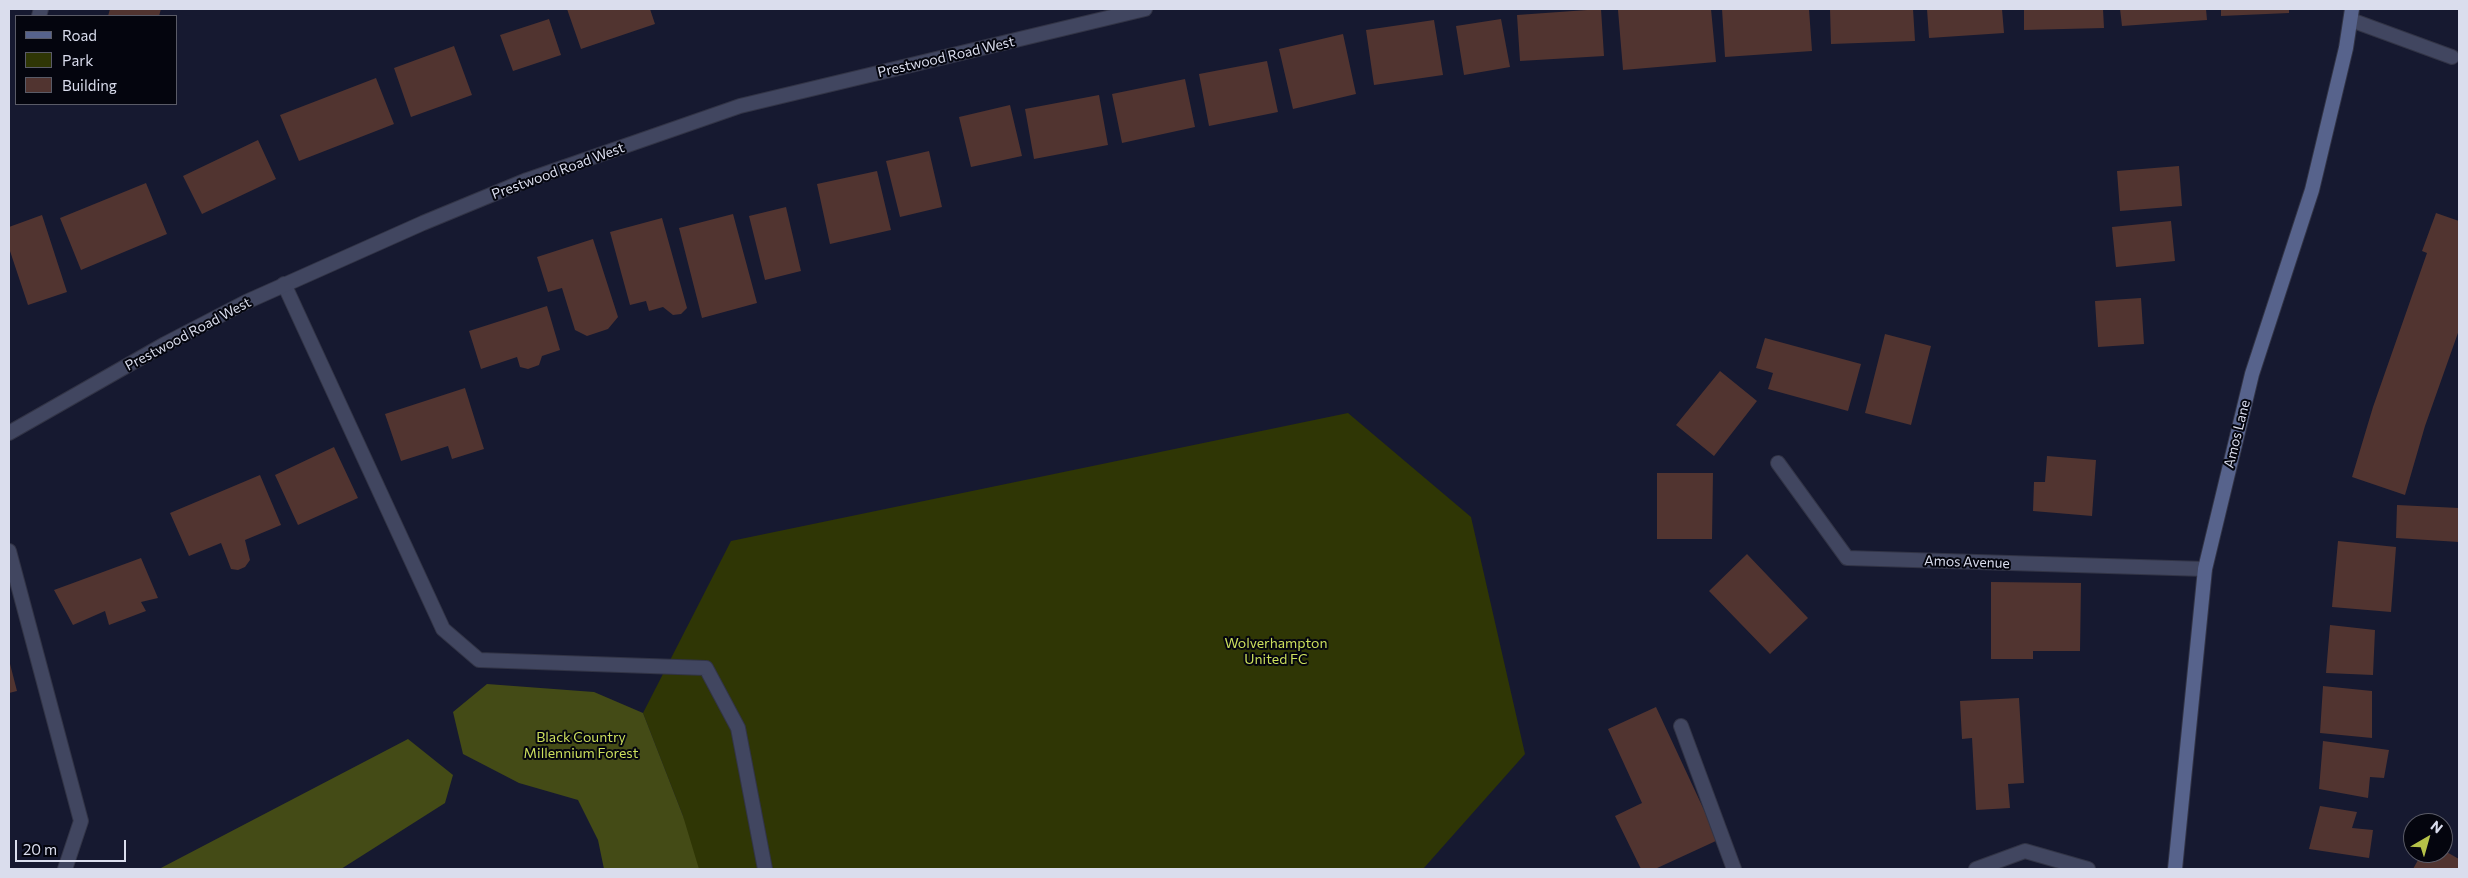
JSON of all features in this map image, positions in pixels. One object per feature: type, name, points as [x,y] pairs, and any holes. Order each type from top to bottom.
[{"type":"main road","name":"Amos Lane","points":[[2175,869],[2204,569],[2252,374],[2312,190],[2346,48],[2352,14]]},
{"type":"street","name":"Prestwood Road West","points":[[9,434],[165,344],[284,284],[527,180],[740,106],[1145,9]]},
{"type":"street","points":[[2352,14],[2452,58]]},
{"type":"street","points":[[284,284],[443,630],[479,660],[706,668],[738,728],[765,869]]},
{"type":"street","name":"Amos Avenue","points":[[1778,463],[1847,558],[2204,569]]},
{"type":"street","points":[[9,551],[81,821],[65,869]]},
{"type":"street","points":[[1681,726],[1734,869]]},
{"type":"street","points":[[1976,869],[2025,851],[2088,869]]},
{"type":"green space","name":"Wolverhampton United FC","points":[[1348,413],[1471,517],[1525,754],[1423,869],[690,869],[683,816],[643,713],[731,541]]},
{"type":"green space","name":"Black Country Millennium Forest","points":[[487,684],[594,692],[643,713],[683,816],[699,869],[604,869],[598,840],[578,800],[519,783],[463,754],[453,712]]},
{"type":"green space","points":[[408,739],[453,775],[445,803],[341,869],[159,869]]},
{"type":"building","points":[[110,9],[161,9],[159,15],[108,15]]},
{"type":"building","points":[[567,9],[650,9],[655,24],[581,49]]},
{"type":"building","points":[[1601,9],[1604,56],[1520,61],[1517,15]]},
{"type":"building","points":[[1711,9],[1716,62],[1623,70],[1618,10]]},
{"type":"building","points":[[1722,9],[1809,9],[1812,51],[1725,57]]},
{"type":"building","points":[[1830,9],[1913,9],[1915,41],[1831,44]]},
{"type":"building","points":[[1927,9],[2002,9],[2004,33],[1929,38]]},
{"type":"building","points":[[2024,9],[2103,9],[2104,28],[2024,30]]},
{"type":"building","points":[[2120,9],[2206,9],[2207,20],[2122,26]]},
{"type":"building","points":[[2221,9],[2289,9],[2289,13],[2221,16]]},
{"type":"building","points":[[549,19],[561,55],[513,71],[500,35]]},
{"type":"building","points":[[1501,19],[1510,67],[1464,75],[1456,26]]},
{"type":"building","points":[[1434,20],[1443,75],[1374,85],[1366,30]]},
{"type":"building","points":[[1343,34],[1356,94],[1293,109],[1279,49]]},
{"type":"building","points":[[454,46],[472,95],[411,117],[394,68]]},
{"type":"building","points":[[1267,61],[1278,112],[1209,126],[1199,74]]},
{"type":"building","points":[[376,78],[394,124],[299,161],[280,115]]},
{"type":"building","points":[[1185,79],[1195,127],[1122,143],[1112,94]]},
{"type":"building","points":[[1099,95],[1108,145],[1034,159],[1025,109]]},
{"type":"building","points":[[1010,105],[1022,156],[971,167],[959,117]]},
{"type":"building","points":[[258,140],[276,179],[202,214],[183,176]]},
{"type":"building","points":[[929,151],[942,207],[900,217],[886,161]]},
{"type":"building","points":[[2179,166],[2182,206],[2120,211],[2117,171]]},
{"type":"building","points":[[877,171],[891,230],[830,244],[817,184]]},
{"type":"building","points":[[146,183],[167,234],[81,270],[60,218]]},
{"type":"building","points":[[786,207],[801,271],[765,280],[749,216]]},
{"type":"building","points":[[2436,213],[2459,221],[2459,330],[2425,426],[2405,495],[2352,477],[2373,407],[2427,253],[2422,251]]},
{"type":"building","points":[[733,214],[757,303],[702,318],[679,228]]},
{"type":"building","points":[[42,215],[67,292],[28,305],[9,248],[9,227]]},
{"type":"building","points":[[662,218],[687,308],[681,314],[673,315],[663,307],[649,311],[646,301],[630,305],[610,232]]},
{"type":"building","points":[[2171,221],[2175,261],[2116,267],[2112,227]]},
{"type":"building","points":[[593,239],[618,317],[608,329],[587,336],[575,330],[562,288],[548,292],[537,257]]},
{"type":"building","points":[[2141,298],[2144,344],[2098,347],[2095,301]]},
{"type":"building","points":[[547,306],[560,350],[542,356],[539,365],[528,369],[520,367],[517,357],[481,369],[469,331]]},
{"type":"building","points":[[1885,334],[1931,346],[1911,425],[1865,413]]},
{"type":"building","points":[[1765,338],[1861,364],[1848,411],[1768,389],[1773,373],[1756,368]]},
{"type":"building","points":[[1720,371],[1757,401],[1714,456],[1676,425]]},
{"type":"building","points":[[465,388],[484,449],[452,459],[448,446],[401,461],[385,414]]},
{"type":"building","points":[[334,447],[358,498],[298,525],[275,475]]},
{"type":"building","points":[[2047,456],[2096,460],[2092,516],[2033,511],[2034,482],[2045,482]]},
{"type":"building","points":[[1657,473],[1713,473],[1712,539],[1657,539]]},
{"type":"building","points":[[260,475],[281,525],[245,540],[250,560],[245,567],[238,570],[231,569],[221,543],[189,556],[170,513]]},
{"type":"building","points":[[2397,505],[2459,508],[2459,542],[2396,538]]},
{"type":"building","points":[[2338,541],[2396,547],[2391,612],[2332,607]]},
{"type":"building","points":[[1747,554],[1808,618],[1770,654],[1709,591]]},
{"type":"building","points":[[141,558],[158,598],[141,602],[146,611],[109,625],[105,611],[73,625],[54,590]]},
{"type":"building","points":[[1991,582],[2081,583],[2080,651],[2033,651],[2033,659],[1991,659]]},
{"type":"building","points":[[2330,625],[2375,630],[2373,675],[2326,673]]},
{"type":"building","points":[[9,660],[17,691],[9,693]]},
{"type":"building","points":[[2323,686],[2372,691],[2372,738],[2320,733]]},
{"type":"building","points":[[2019,698],[2024,783],[2008,784],[2010,808],[1976,810],[1972,738],[1962,739],[1960,701]]},
{"type":"building","points":[[1656,707],[1718,840],[1655,869],[1641,869],[1615,816],[1642,803],[1608,729]]},
{"type":"building","points":[[2323,741],[2389,750],[2384,778],[2370,777],[2368,798],[2319,789]]},
{"type":"building","points":[[2320,806],[2357,812],[2352,828],[2373,830],[2369,858],[2309,849]]},
{"type":"building","points":[[2453,856],[2459,859],[2459,869],[2413,869],[2416,863],[2453,863]]}]
